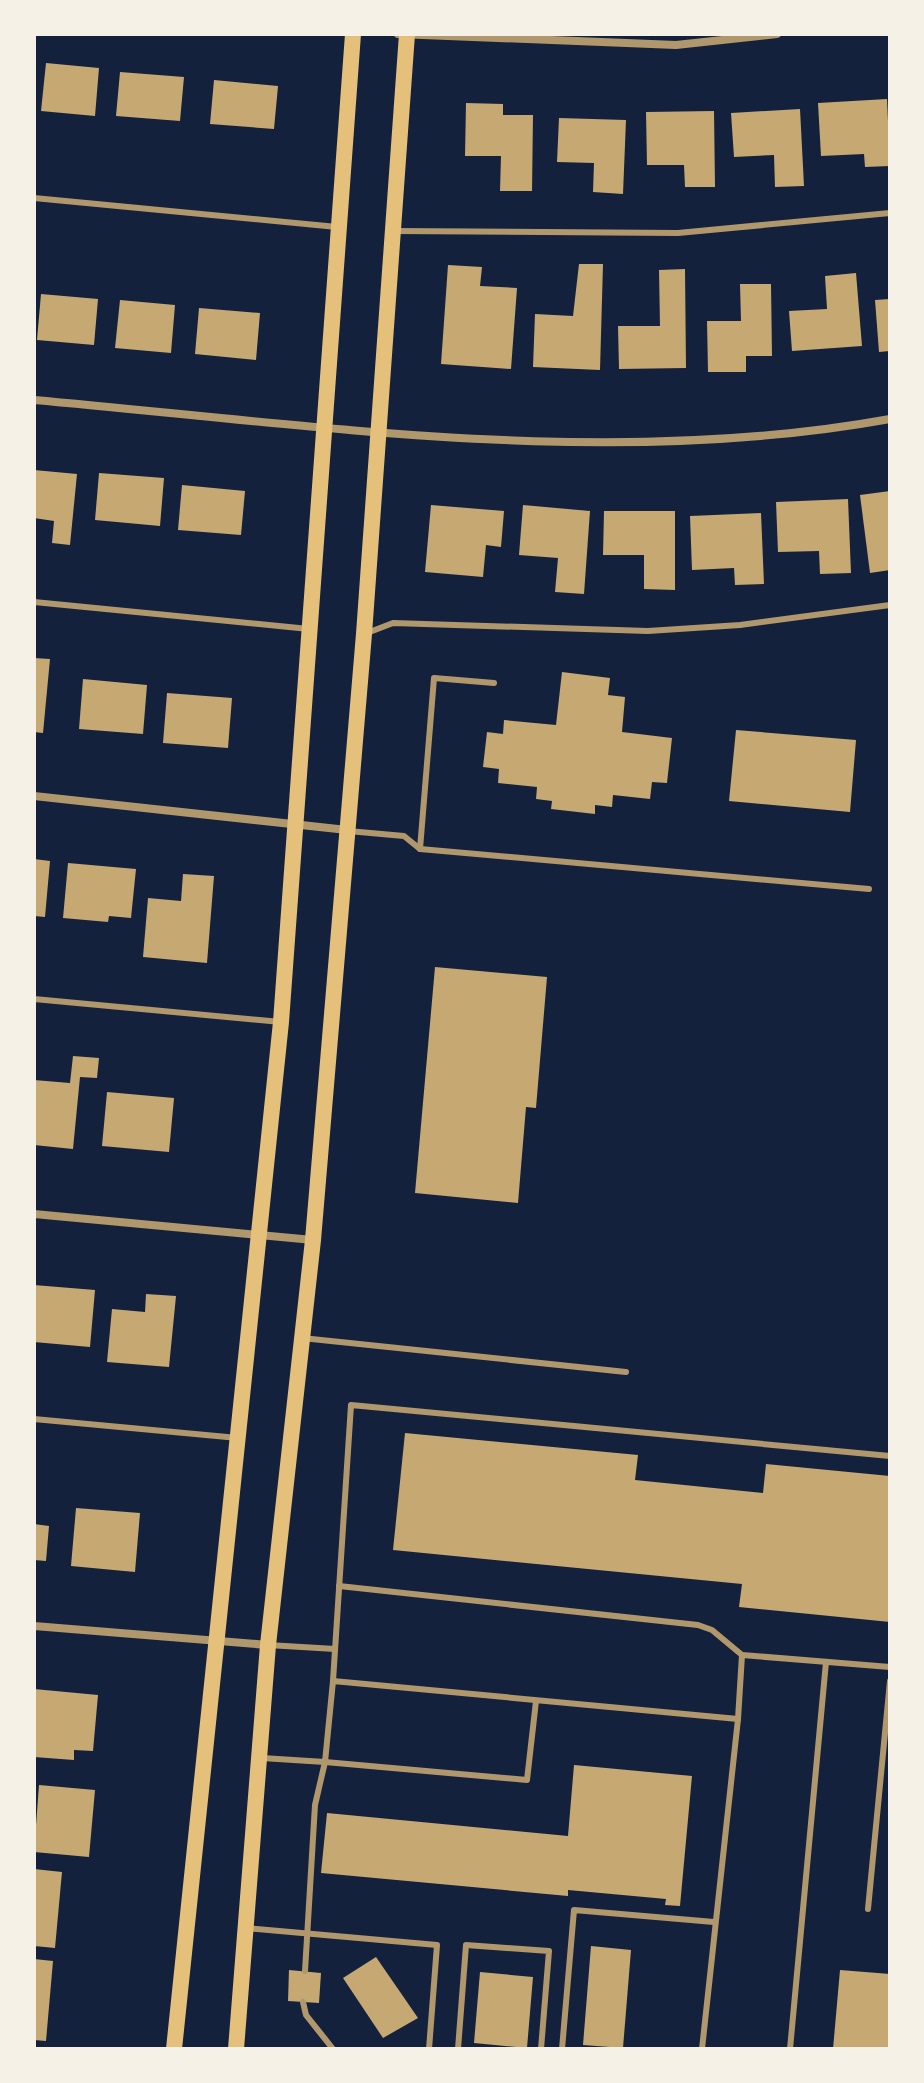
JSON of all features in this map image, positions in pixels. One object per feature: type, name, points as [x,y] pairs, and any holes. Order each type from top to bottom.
[{"type":"main road","points":[[174,2049],[281,1022],[353,34]]},
{"type":"main road","points":[[236,2049],[268,1645],[313,1240],[348,831],[407,34]]},
{"type":"street","points":[[398,34],[676,45],[777,34]]},
{"type":"street","points":[[34,400],[376,430],[575,441],[808,434],[890,419]]},
{"type":"street","points":[[34,796],[348,831]]},
{"type":"street","points":[[34,1214],[313,1240]]},
{"type":"street","points":[[34,1626],[268,1645]]},
{"type":"lane","points":[[34,198],[338,227]]},
{"type":"lane","points":[[392,231],[678,233],[890,213]]},
{"type":"lane","points":[[34,602],[311,629]]},
{"type":"lane","points":[[364,634],[393,623],[648,631],[740,625],[890,605]]},
{"type":"lane","points":[[420,849],[434,678],[494,683]]},
{"type":"lane","points":[[348,831],[404,836],[420,849],[869,889]]},
{"type":"lane","points":[[34,999],[281,1022]]},
{"type":"lane","points":[[302,1338],[626,1372]]},
{"type":"lane","points":[[305,1971],[315,1805],[325,1762],[333,1681],[351,1405],[890,1456]]},
{"type":"lane","points":[[34,1419],[239,1438]]},
{"type":"lane","points":[[339,1586],[698,1625],[712,1630],[742,1655],[890,1667]]},
{"type":"lane","points":[[268,1645],[335,1649]]},
{"type":"lane","points":[[702,2049],[738,1719],[742,1655]]},
{"type":"lane","points":[[790,2049],[826,1662]]},
{"type":"lane","points":[[333,1681],[738,1719]]},
{"type":"lane","points":[[868,1909],[890,1681]]},
{"type":"lane","points":[[259,1758],[527,1780],[536,1701]]},
{"type":"lane","points":[[562,2049],[574,1910],[714,1922]]},
{"type":"lane","points":[[246,1928],[437,1945],[429,2049]]},
{"type":"lane","points":[[458,2049],[466,1945],[549,1951],[541,2049]]},
{"type":"lane","points":[[303,2002],[306,2015],[333,2049]]},
{"type":"building","points":[[46,63],[99,68],[95,116],[41,111]]},
{"type":"building","points":[[120,72],[184,77],[180,121],[116,116]]},
{"type":"building","points":[[214,80],[278,86],[274,129],[210,124]]},
{"type":"building","points":[[887,99],[890,166],[865,167],[864,154],[821,156],[818,103]]},
{"type":"building","points":[[466,103],[503,104],[503,115],[533,115],[532,191],[500,191],[501,156],[465,156]]},
{"type":"building","points":[[800,109],[804,186],[775,187],[774,155],[734,157],[731,113]]},
{"type":"building","points":[[714,111],[715,187],[685,187],[684,165],[647,165],[646,112]]},
{"type":"building","points":[[559,118],[626,120],[623,194],[593,192],[594,163],[557,162]]},
{"type":"building","points":[[579,264],[603,264],[600,370],[533,367],[535,314],[573,316]]},
{"type":"building","points":[[448,265],[482,267],[480,286],[517,288],[511,369],[441,364]]},
{"type":"building","points":[[685,269],[686,368],[619,369],[618,326],[660,326],[659,270]]},
{"type":"building","points":[[856,273],[862,346],[792,351],[789,311],[827,309],[825,276]]},
{"type":"building","points":[[740,284],[771,284],[772,356],[746,356],[746,372],[708,372],[707,321],[741,321]]},
{"type":"building","points":[[41,294],[98,299],[94,345],[37,340]]},
{"type":"building","points":[[890,299],[890,351],[879,352],[875,300]]},
{"type":"building","points":[[120,300],[175,305],[171,353],[115,348]]},
{"type":"building","points":[[199,308],[260,313],[256,360],[195,354]]},
{"type":"building","points":[[34,470],[77,474],[70,545],[52,543],[54,521],[34,518]]},
{"type":"building","points":[[99,473],[164,478],[160,526],[95,520]]},
{"type":"building","points":[[182,485],[245,491],[241,535],[178,530]]},
{"type":"building","points":[[890,491],[890,570],[870,573],[860,495]]},
{"type":"building","points":[[848,499],[851,573],[820,574],[819,551],[778,552],[776,502]]},
{"type":"building","points":[[431,505],[504,511],[501,547],[486,545],[483,577],[425,572]]},
{"type":"building","points":[[523,505],[590,511],[584,594],[555,592],[558,558],[519,555]]},
{"type":"building","points":[[604,511],[675,511],[675,590],[644,589],[644,555],[603,555]]},
{"type":"building","points":[[761,513],[764,584],[735,585],[734,568],[692,570],[690,516]]},
{"type":"building","points":[[34,658],[50,659],[43,733],[34,732]]},
{"type":"building","points":[[562,672],[610,678],[608,695],[625,697],[622,732],[672,738],[667,783],[652,782],[650,799],[613,795],[612,807],[595,805],[595,814],[551,809],[552,801],[536,799],[537,787],[498,783],[499,769],[483,767],[487,732],[503,734],[504,720],[556,725]]},
{"type":"building","points":[[83,679],[147,685],[143,734],[79,729]]},
{"type":"building","points":[[167,693],[232,698],[228,748],[163,743]]},
{"type":"building","points":[[736,730],[856,740],[850,812],[729,801]]},
{"type":"building","points":[[34,859],[50,861],[45,917],[34,916]]},
{"type":"building","points":[[68,863],[136,869],[131,918],[109,916],[108,922],[63,918]]},
{"type":"building","points":[[183,874],[214,876],[207,963],[143,957],[148,898],[181,901]]},
{"type":"building","points":[[435,967],[547,977],[536,1108],[526,1107],[518,1203],[415,1193]]},
{"type":"building","points":[[73,1056],[99,1058],[97,1078],[80,1077],[73,1149],[34,1145],[34,1080],[70,1083]]},
{"type":"building","points":[[107,1092],[174,1098],[169,1152],[102,1146]]},
{"type":"building","points":[[34,1285],[95,1290],[90,1347],[34,1342]]},
{"type":"building","points":[[146,1294],[176,1296],[169,1367],[107,1362],[112,1309],[145,1312]]},
{"type":"building","points":[[405,1433],[638,1455],[635,1480],[763,1493],[766,1464],[890,1476],[890,1622],[739,1607],[742,1584],[393,1550]]},
{"type":"building","points":[[76,1508],[140,1513],[135,1572],[71,1566]]},
{"type":"building","points":[[34,1524],[49,1526],[46,1561],[34,1560]]},
{"type":"building","points":[[34,1689],[98,1695],[93,1751],[74,1750],[74,1760],[34,1757]]},
{"type":"building","points":[[574,1765],[692,1776],[680,1906],[665,1905],[666,1899],[568,1890],[568,1896],[321,1873],[327,1813],[568,1836]]},
{"type":"building","points":[[39,1785],[95,1790],[89,1857],[34,1852]]},
{"type":"building","points":[[34,1869],[62,1872],[55,1948],[34,1946]]},
{"type":"building","points":[[591,1946],[631,1950],[623,2048],[583,2045]]},
{"type":"building","points":[[376,1957],[418,2018],[383,2038],[343,1978]]},
{"type":"building","points":[[34,1959],[53,1961],[46,2041],[34,2040]]},
{"type":"building","points":[[289,1970],[321,1973],[319,2003],[288,2001]]},
{"type":"building","points":[[840,1970],[890,1974],[890,2049],[833,2049]]},
{"type":"building","points":[[480,1972],[533,1977],[527,2048],[474,2043]]}]
